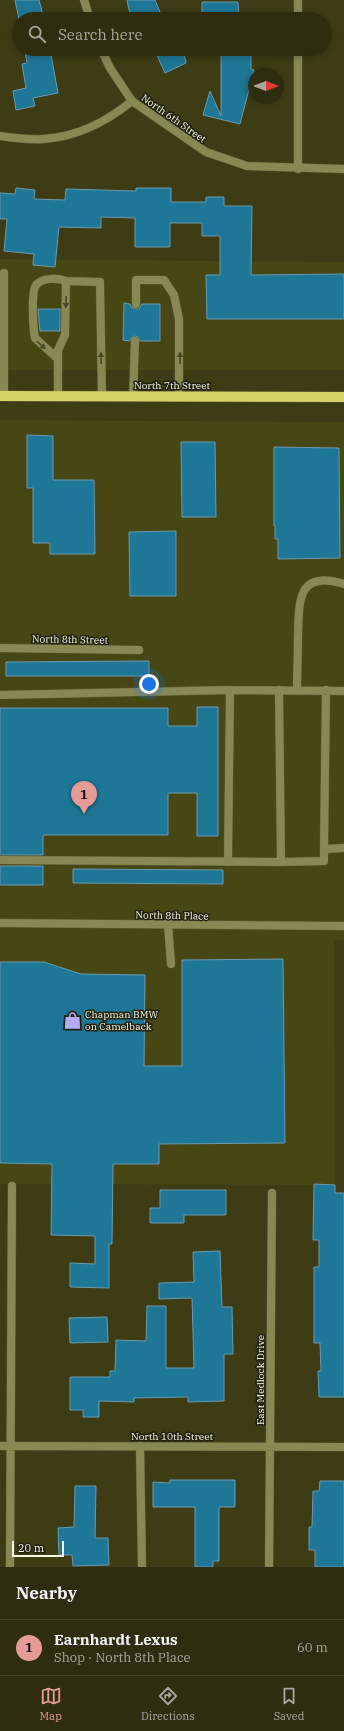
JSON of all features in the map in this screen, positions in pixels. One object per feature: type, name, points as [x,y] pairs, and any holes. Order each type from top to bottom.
[{"type":"main road","name":"North 7th Street","points":[[2,396],[344,397]]},
{"type":"street","points":[[84,0],[88,12]]},
{"type":"street","points":[[298,0],[298,12]]},
{"type":"street","points":[[104,56],[110,68],[132,101]]},
{"type":"street","points":[[298,56],[298,168]]},
{"type":"street","name":"North 6th Street","points":[[0,136],[43,139],[70,136],[88,130],[114,116],[132,101],[206,152],[247,166],[344,168]]},
{"type":"street","points":[[2,396],[4,272]]},
{"type":"street","points":[[58,359],[34,338],[34,293],[36,285],[40,282],[58,278],[66,281],[100,282],[102,396]]},
{"type":"street","points":[[136,304],[136,280],[164,280],[174,295],[179,319],[179,397]]},
{"type":"street","points":[[58,396],[58,350],[65,335],[66,281]]},
{"type":"street","points":[[133,397],[134,341]]},
{"type":"street","points":[[297,690],[299,604],[305,589],[315,581],[335,581],[344,584]]},
{"type":"street","name":"North 8th Street","points":[[0,648],[139,650]]},
{"type":"street","points":[[228,862],[230,690]]},
{"type":"street","points":[[0,695],[230,690],[344,691]]},
{"type":"street","points":[[279,690],[281,862]]},
{"type":"street","points":[[0,860],[228,862],[324,861],[326,690]]},
{"type":"street","points":[[324,849],[344,848]]},
{"type":"street","name":"North 8th Place","points":[[0,923],[344,926]]},
{"type":"street","points":[[168,924],[171,964]]},
{"type":"street","points":[[10,1567],[12,1186]]},
{"type":"street","name":"East Medlock Drive","points":[[269,1567],[272,1193]]},
{"type":"street","name":"North 10th Street","points":[[0,1446],[344,1447]]},
{"type":"street","points":[[140,1446],[142,1567]]},
{"type":"shaded area","points":[[0,259],[344,262],[344,370],[0,370]]},
{"type":"shaded area","points":[[0,420],[344,422],[344,940],[334,941],[335,1185],[0,1184]]},
{"type":"building","points":[[15,0],[39,0],[42,12],[18,12]]},
{"type":"building","points":[[127,0],[155,0],[160,12],[130,12]]},
{"type":"building","points":[[202,2],[238,2],[239,12],[202,12]]},
{"type":"building","points":[[26,56],[51,56],[58,93],[33,98],[35,106],[16,110],[13,91],[26,88],[22,64],[27,63]]},
{"type":"building","points":[[157,56],[184,56],[186,63],[165,73]]},
{"type":"building","points":[[221,56],[251,56],[251,68],[248,68],[248,93],[240,124],[203,115],[210,91],[221,116]]},
{"type":"building","points":[[16,188],[35,190],[34,199],[65,200],[66,189],[136,191],[136,188],[171,188],[171,202],[206,202],[206,197],[224,197],[224,206],[252,206],[251,275],[344,274],[344,319],[207,319],[206,275],[220,275],[220,236],[202,236],[202,223],[170,223],[170,247],[135,247],[135,218],[101,217],[101,228],[59,227],[55,267],[33,265],[34,254],[4,251],[7,219],[0,219],[0,193],[15,194]]},
{"type":"building","points":[[124,303],[130,304],[131,307],[136,309],[139,309],[142,304],[160,304],[160,341],[140,341],[138,337],[135,336],[131,338],[130,341],[123,340]]},
{"type":"building","points":[[38,309],[60,309],[60,331],[40,331]]},
{"type":"building","points":[[27,435],[53,436],[53,480],[94,480],[95,554],[50,554],[50,543],[33,543],[33,488],[27,488]]},
{"type":"building","points":[[181,442],[215,442],[216,517],[182,517]]},
{"type":"building","points":[[274,447],[339,448],[340,558],[278,559],[278,539],[275,539],[274,526]]},
{"type":"building","points":[[176,531],[176,596],[130,596],[129,532]]},
{"type":"building","points":[[149,661],[149,676],[6,676],[6,662]]},
{"type":"building","points":[[197,707],[218,707],[218,836],[197,836],[197,793],[168,793],[168,835],[43,835],[43,855],[0,855],[0,708],[168,708],[168,726],[197,726]]},
{"type":"building","points":[[0,866],[43,866],[43,885],[0,885]]},
{"type":"building","points":[[73,869],[223,870],[223,884],[73,883]]},
{"type":"building","points":[[283,959],[285,1143],[159,1144],[159,1164],[113,1164],[112,1244],[109,1244],[109,1288],[70,1287],[70,1263],[95,1264],[95,1236],[51,1235],[52,1164],[0,1163],[0,962],[44,962],[81,974],[145,975],[144,1066],[182,1066],[182,960]]},
{"type":"building","points":[[314,1184],[335,1185],[335,1193],[344,1193],[344,1397],[319,1397],[318,1371],[321,1371],[320,1343],[314,1343],[314,1267],[319,1267],[319,1240],[313,1240]]},
{"type":"building","points":[[160,1190],[226,1190],[226,1215],[184,1215],[184,1223],[150,1223],[150,1208],[160,1208]]},
{"type":"building","points":[[220,1251],[222,1307],[232,1307],[233,1354],[224,1354],[224,1401],[188,1402],[188,1397],[134,1398],[134,1402],[99,1401],[99,1417],[83,1417],[83,1410],[70,1410],[70,1377],[110,1377],[110,1371],[115,1371],[116,1340],[146,1341],[147,1306],[166,1306],[166,1368],[194,1368],[192,1298],[159,1299],[159,1283],[194,1282],[193,1252]]},
{"type":"building","points":[[107,1317],[108,1342],[70,1343],[69,1318]]},
{"type":"building","points":[[170,1480],[235,1480],[235,1507],[219,1507],[219,1561],[213,1561],[213,1567],[195,1567],[195,1507],[153,1507],[153,1482],[170,1483]]},
{"type":"building","points":[[320,1481],[344,1481],[344,1567],[315,1567],[315,1550],[309,1550],[309,1527],[312,1527],[313,1491],[319,1491]]},
{"type":"building","points":[[75,1486],[96,1486],[95,1538],[108,1538],[109,1565],[73,1566],[72,1555],[59,1555],[58,1528],[74,1527]]},
{"type":"place","name":"Earnhardt Lexus","points":[[84,814]]},
{"type":"place","name":"Chapman BMW on Camelback","points":[[72,1020]]}]
